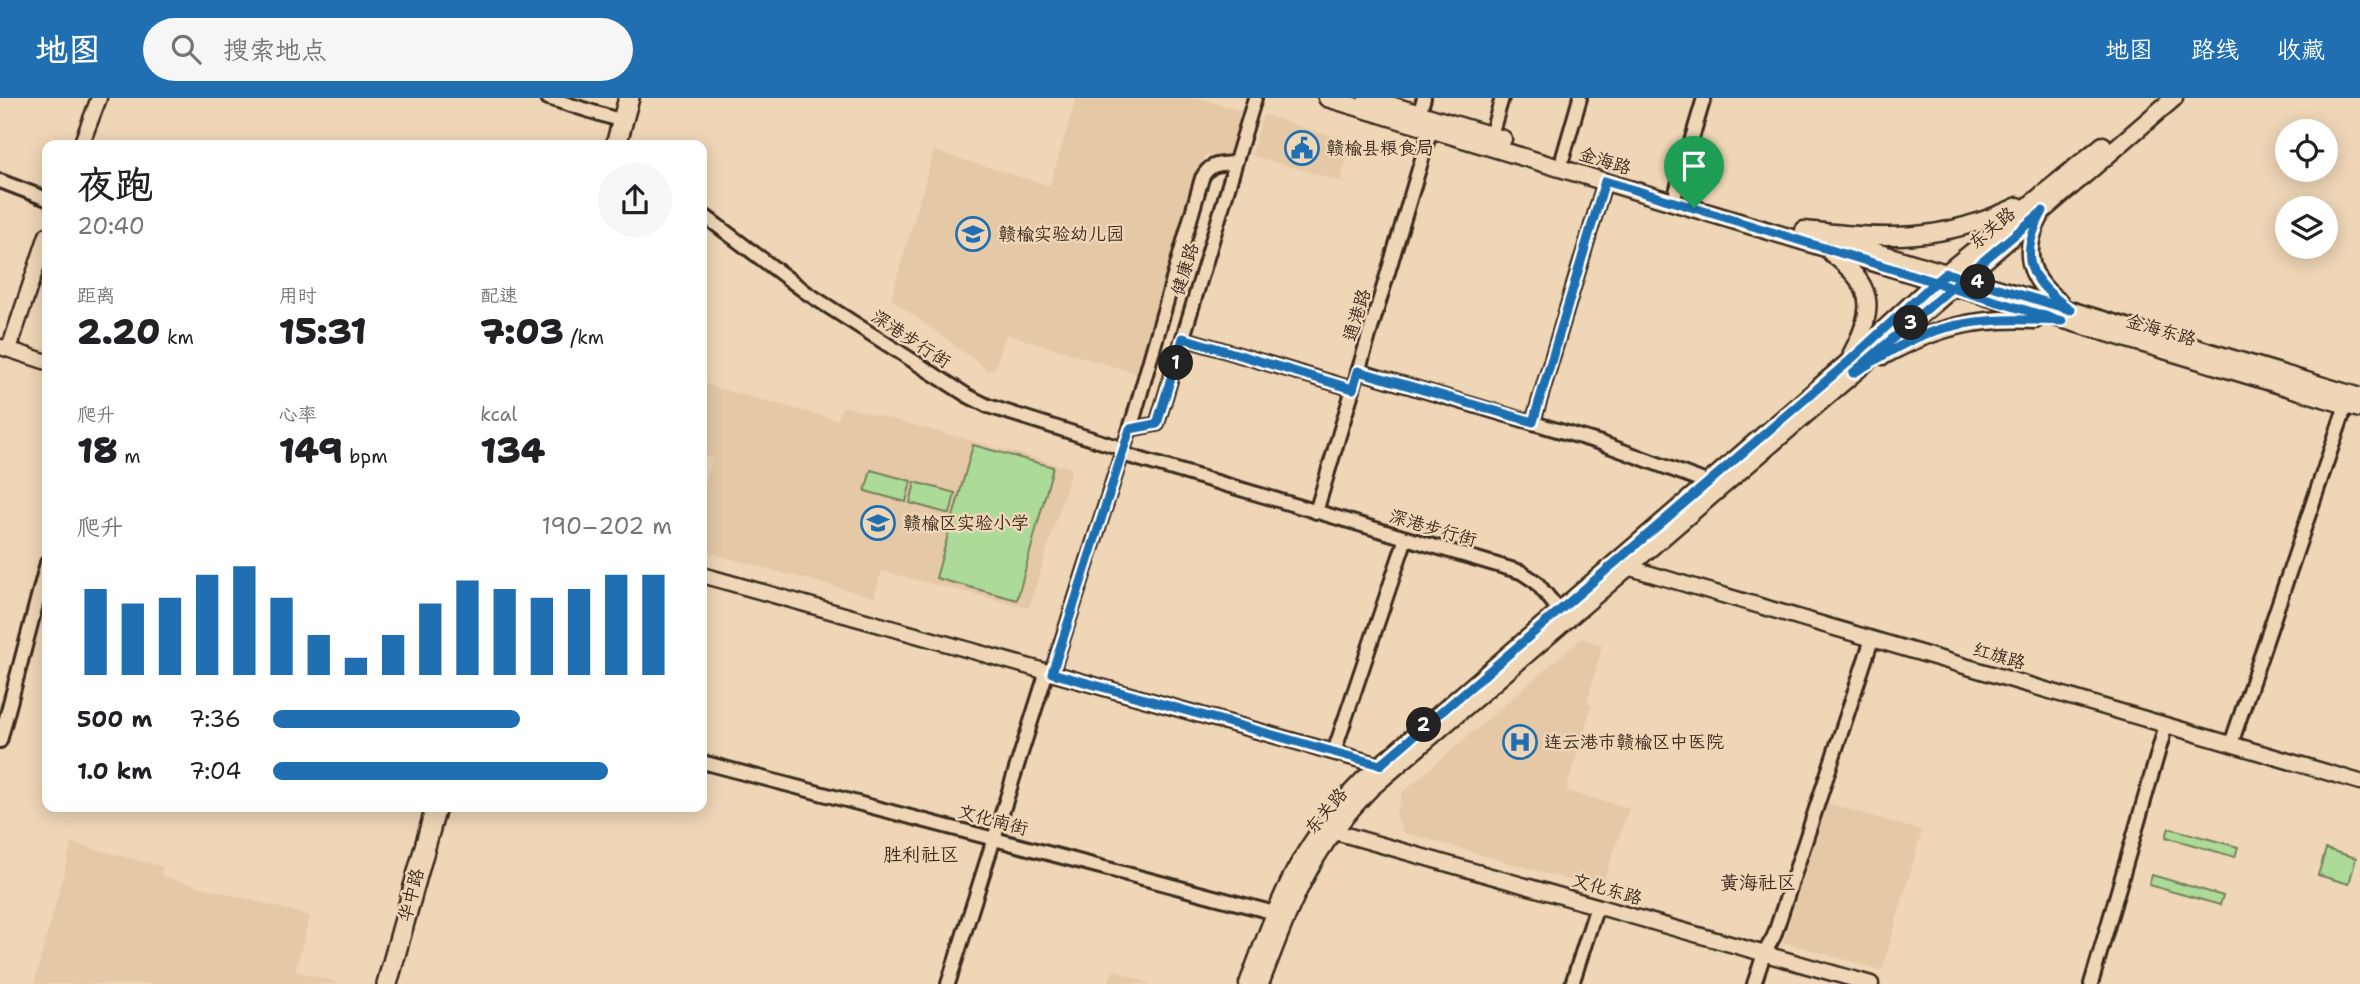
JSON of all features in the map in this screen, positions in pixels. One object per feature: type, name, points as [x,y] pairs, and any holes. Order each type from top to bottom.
[{"type":"main road","points":[[617,140],[629,98]]},
{"type":"main road","points":[[628,140],[640,98]]},
{"type":"main road","name":"金海路","points":[[1327,98],[1824,247],[1949,280]]},
{"type":"main road","name":"金海路","points":[[1367,98],[1421,106],[1491,135],[1804,230],[1949,280]]},
{"type":"main road","name":"东关路","points":[[2043,203],[2158,98]]},
{"type":"main road","name":"东关路","points":[[1260,984],[1300,883],[1332,831],[1401,761],[1627,567],[1949,280],[2174,98]]},
{"type":"main road","points":[[1804,230],[1873,238],[1915,237],[1956,231],[2043,203]]},
{"type":"main road","points":[[2043,203],[2028,249],[2033,274],[2066,315]]},
{"type":"main road","points":[[1824,247],[1857,274],[1866,295],[1867,317],[1850,368]]},
{"type":"main road","name":"金海东路","points":[[1949,280],[2355,404]]},
{"type":"main road","points":[[1850,368],[1924,334],[1965,322],[2066,315]]},
{"type":"main road","name":"东关路","points":[[1248,984],[1275,914],[1307,846],[1342,802],[1380,765],[1559,610],[1850,368]]},
{"type":"main road","name":"华中路","points":[[387,984],[435,812]]},
{"type":"main road","name":"华中路","points":[[399,984],[446,812]]},
{"type":"street","points":[[82,140],[99,98]]},
{"type":"street","points":[[548,98],[622,121]]},
{"type":"street","name":"健康路","points":[[1130,429],[1157,424],[1255,98]]},
{"type":"street","points":[[1491,135],[1502,98]]},
{"type":"street","points":[[1563,157],[1580,98]]},
{"type":"street","points":[[1676,192],[1704,98]]},
{"type":"street","name":"通港路","points":[[1316,512],[1431,129]]},
{"type":"street","points":[[948,984],[1123,452],[1202,178],[1208,167],[1235,163]]},
{"type":"street","points":[[0,181],[42,197]]},
{"type":"street","points":[[1533,422],[1605,181]]},
{"type":"street","name":"深港步行街","points":[[707,219],[807,293],[968,396],[988,406],[1123,452],[1529,576],[1559,610]]},
{"type":"street","points":[[42,248],[5,348],[42,360]]},
{"type":"street","points":[[1183,338],[1353,389]]},
{"type":"street","points":[[1358,371],[1533,422],[1709,483]]},
{"type":"street","points":[[2231,744],[2355,404]]},
{"type":"street","points":[[1334,752],[1406,538]]},
{"type":"street","name":"红旗路","points":[[1627,567],[2360,782]]},
{"type":"street","points":[[707,576],[1380,765]]},
{"type":"street","points":[[0,741],[42,582]]},
{"type":"street","points":[[1754,984],[1764,954],[1774,936],[1872,639]]},
{"type":"street","points":[[2091,984],[2166,725]]},
{"type":"street","name":"文化南街","points":[[707,763],[1275,914]]},
{"type":"street","name":"文化东路","points":[[1332,831],[1871,984]]},
{"type":"street","points":[[1572,984],[1597,906]]},
{"type":"shaded area","points":[[1076,98],[1198,98],[1241,111],[1227,160],[1205,155],[1142,375],[1006,334],[995,369],[988,370],[891,299],[934,151],[1050,186]]},
{"type":"shaded area","name":"赣榆县粮食局","points":[[1263,115],[1352,142],[1340,181],[1251,155]]},
{"type":"shaded area","name":"赣榆区实验小学","points":[[707,385],[837,420],[842,406],[1072,468],[1029,608],[882,571],[874,597],[707,552],[707,476],[712,458],[707,456]]},
{"type":"shaded area","name":"连云港市赣榆区中医院","points":[[1582,638],[1602,646],[1587,703],[1592,705],[1566,791],[1629,808],[1601,889],[1403,832],[1396,815],[1403,792]]},
{"type":"shaded area","points":[[1827,803],[1922,831],[1882,970],[1783,942]]},
{"type":"shaded area","points":[[72,843],[163,867],[161,876],[310,916],[295,971],[341,984],[34,984]]},
{"type":"shaded area","points":[[1113,970],[1151,984],[1108,984]]},
{"type":"green space","points":[[973,445],[1053,467],[1017,600],[936,578]]},
{"type":"green space","points":[[871,470],[911,481],[906,502],[865,491]]},
{"type":"green space","points":[[915,482],[955,493],[950,514],[910,503]]},
{"type":"green space","points":[[2169,828],[2238,847],[2235,857],[2166,837]]},
{"type":"green space","points":[[2326,849],[2356,858],[2349,884],[2318,875]]},
{"type":"green space","points":[[2152,875],[2223,896],[2220,905],[2149,885]]},
{"type":"place","name":"赣榆县粮食局","points":[[1302,148]]},
{"type":"place","name":"赣榆实验幼儿园","points":[[973,234]]},
{"type":"place","name":"赣榆区实验小学","points":[[878,523]]},
{"type":"place","name":"连云港市赣榆区中医院","points":[[1520,742]]},
{"type":"district","name":"胜利社区","points":[[921,854]]},
{"type":"district","name":"黄海社区","points":[[1758,882]]},
{"type":"route","points":[[1694,208],[1605,181],[1533,422],[1358,371],[1353,389],[1183,338],[1157,424],[1130,429],[1052,673],[1380,765],[1847,363],[1935,282],[1951,288],[1853,373],[1924,334],[1965,322],[2013,318],[2062,321],[1951,288],[1963,278],[2043,211],[2033,230],[2028,249],[2033,274],[2044,291],[2071,310],[1963,278],[1946,273],[1935,282],[1694,208]]}]
